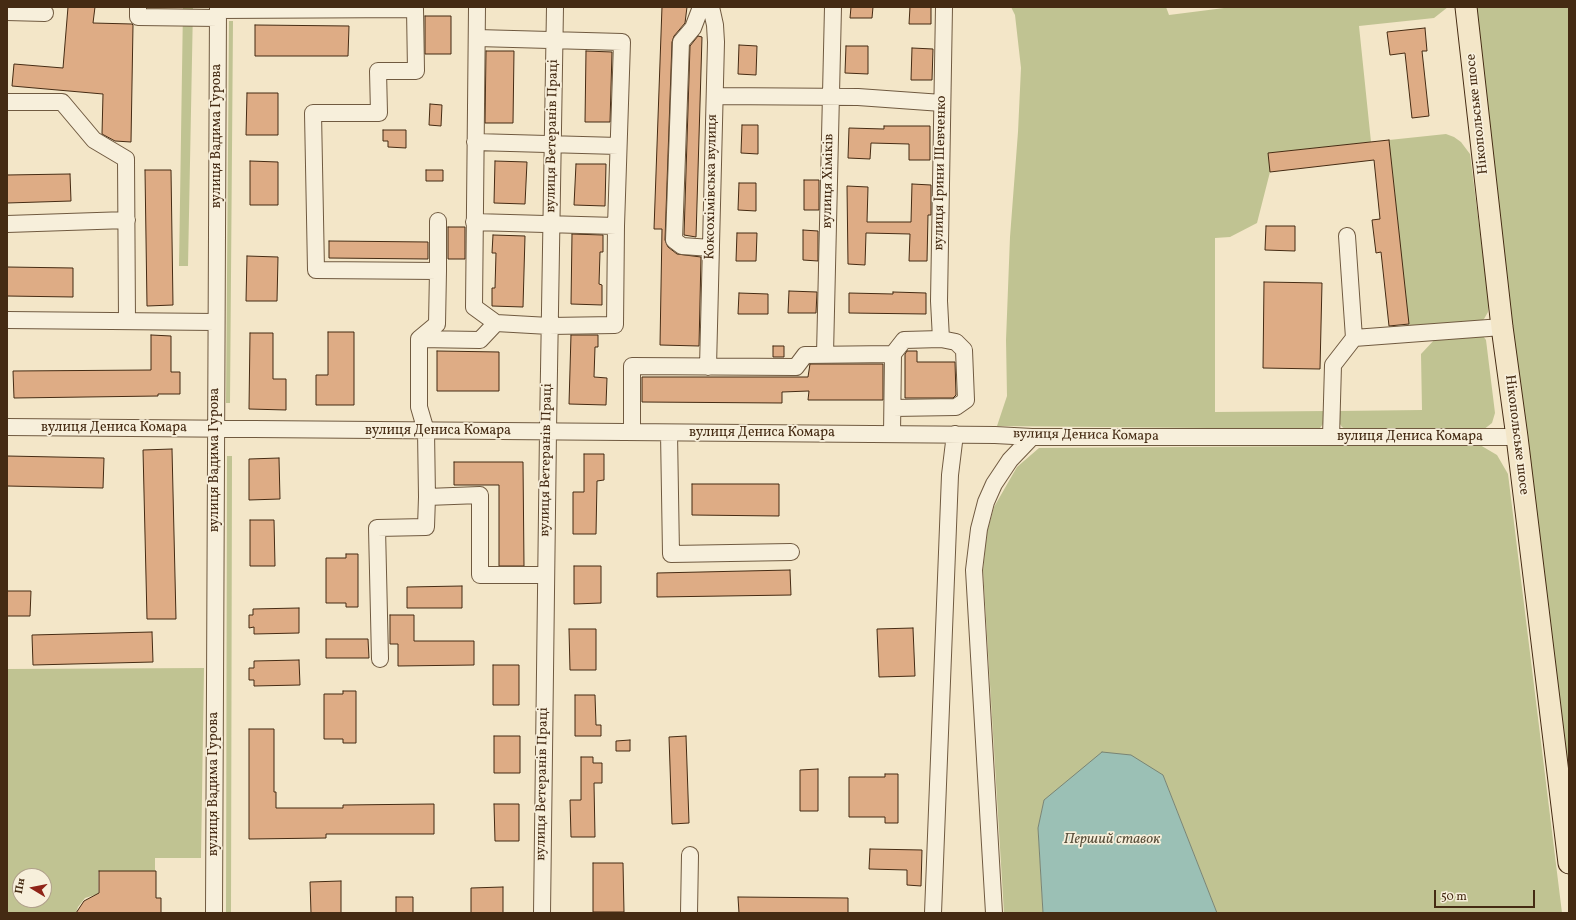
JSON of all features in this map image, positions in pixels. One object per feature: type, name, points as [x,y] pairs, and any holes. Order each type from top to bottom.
[{"type":"main road","name":"Нікопольське шосе","points":[[1466,7],[1502,327],[1517,437],[1569,863]]},
{"type":"street","points":[[138,7],[138,17],[218,12],[415,9],[416,71],[378,71],[379,112],[313,113],[316,270],[438,271]]},
{"type":"street","points":[[477,7],[474,307],[496,323],[550,326],[615,325],[616,226],[622,42],[477,38]]},
{"type":"street","name":"вулиця Ветеранів Праці","points":[[542,913],[555,7]]},
{"type":"street","points":[[701,7],[693,28],[681,42],[674,240],[682,246],[711,248]]},
{"type":"street","name":"Коксохімівська вулиця","points":[[708,367],[716,42],[715,25],[710,7]]},
{"type":"street","name":"вулиця Хіміків","points":[[825,354],[833,7]]},
{"type":"street","name":"вулиця Ірини Шевченко","points":[[941,339],[939,301],[944,7]]},
{"type":"street","points":[[7,12],[45,13]]},
{"type":"street","name":"вулиця Вадима Гурова","points":[[214,913],[218,12]]},
{"type":"street","points":[[715,96],[858,97],[942,103]]},
{"type":"street","points":[[7,102],[62,102],[94,140],[126,159],[127,321]]},
{"type":"street","points":[[475,142],[618,146]]},
{"type":"street","points":[[7,224],[127,220]]},
{"type":"street","points":[[419,339],[437,324],[438,221]]},
{"type":"street","points":[[474,222],[616,226]]},
{"type":"street","points":[[1331,437],[1333,365],[1354,338],[1348,236]]},
{"type":"street","points":[[7,320],[216,322]]},
{"type":"street","points":[[419,339],[480,340],[496,323]]},
{"type":"street","points":[[1354,338],[1502,327]]},
{"type":"street","points":[[380,659],[377,528],[426,527],[426,431],[419,407],[419,339]]},
{"type":"street","points":[[892,408],[956,408],[966,400],[964,350],[956,342],[941,339],[904,340],[893,354],[892,408],[892,434]]},
{"type":"street","points":[[632,432],[632,366],[796,367],[805,355],[893,354]]},
{"type":"street","name":"вулиця Дениса Комара","points":[[7,427],[955,434],[1032,437],[1517,437]]},
{"type":"street","points":[[669,433],[671,554],[791,552]]},
{"type":"street","points":[[933,913],[950,475],[955,434]]},
{"type":"street","points":[[994,913],[974,570],[979,529],[994,484],[1010,460],[1032,437]]},
{"type":"street","points":[[427,497],[480,495],[480,575],[546,575]]},
{"type":"street","points":[[689,913],[690,855]]},
{"type":"green space","points":[[183,7],[193,7],[188,266],[179,266]]},
{"type":"green space","points":[[1011,7],[1166,7],[1169,15],[1232,7],[1448,7],[1434,18],[1359,26],[1371,142],[1269,153],[1270,172],[1257,223],[1230,237],[1215,238],[1215,412],[1325,411],[1325,421],[1320,428],[997,426],[1007,396],[1006,340],[1010,237],[1021,68],[1015,15]]},
{"type":"green space","points":[[1476,7],[1569,7],[1569,794],[1511,325]]},
{"type":"green space","points":[[229,21],[233,21],[230,403],[226,403]]},
{"type":"green space","points":[[1446,134],[1461,142],[1470,154],[1489,303],[1488,312],[1484,319],[1477,324],[1409,330],[1389,140]]},
{"type":"green space","points":[[1483,336],[1486,340],[1495,413],[1492,423],[1483,430],[1348,431],[1342,427],[1338,421],[1338,411],[1422,410],[1421,354],[1436,338]]},
{"type":"green space","points":[[1480,445],[1497,455],[1508,474],[1562,913],[1217,913],[1163,775],[1044,800],[1038,828],[1043,913],[1004,913],[983,570],[987,532],[994,507],[1017,467],[1039,448]]},
{"type":"green space","points":[[227,456],[232,456],[231,913],[226,913]]},
{"type":"green space","points":[[204,668],[201,858],[155,858],[155,871],[98,871],[98,894],[85,898],[78,907],[76,913],[7,913],[7,669]]},
{"type":"water","name":"Перший ставок","points":[[1102,752],[1131,755],[1163,775],[1217,913],[1043,913],[1038,828],[1044,800]]},
{"type":"building","points":[[68,7],[95,7],[93,23],[133,25],[131,142],[115,141],[102,134],[103,94],[12,86],[14,64],[63,68]]},
{"type":"building","points":[[662,7],[687,7],[685,23],[674,36],[672,42],[665,240],[668,247],[677,254],[701,257],[699,346],[660,345],[662,229],[654,229]]},
{"type":"building","points":[[851,7],[873,7],[872,18],[850,18]]},
{"type":"building","points":[[910,7],[931,7],[931,24],[909,24]]},
{"type":"building","points":[[425,16],[451,16],[451,54],[425,54]]},
{"type":"building","points":[[255,25],[349,26],[348,56],[255,56]]},
{"type":"building","points":[[1425,28],[1427,51],[1422,51],[1429,116],[1412,118],[1405,53],[1390,55],[1387,32]]},
{"type":"building","points":[[698,36],[702,37],[696,237],[684,235],[690,46]]},
{"type":"building","points":[[739,45],[757,46],[756,75],[738,74]]},
{"type":"building","points":[[846,46],[868,46],[868,74],[845,73]]},
{"type":"building","points":[[912,48],[933,49],[932,80],[911,80]]},
{"type":"building","points":[[486,51],[514,51],[513,123],[485,123]]},
{"type":"building","points":[[586,51],[612,52],[610,122],[585,122]]},
{"type":"building","points":[[247,93],[278,93],[278,135],[246,135]]},
{"type":"building","points":[[430,104],[442,105],[441,126],[429,125]]},
{"type":"building","points":[[742,125],[758,125],[758,154],[741,153]]},
{"type":"building","points":[[884,126],[930,126],[930,160],[909,160],[909,144],[871,143],[870,159],[848,158],[849,128],[884,129]]},
{"type":"building","points":[[383,130],[406,130],[406,148],[388,147],[388,141],[383,141]]},
{"type":"building","points":[[1389,140],[1409,324],[1389,326],[1381,252],[1376,253],[1372,220],[1380,219],[1374,160],[1270,172],[1268,153]]},
{"type":"building","points":[[250,161],[278,162],[278,205],[250,205]]},
{"type":"building","points":[[495,161],[527,162],[525,204],[494,203]]},
{"type":"building","points":[[576,164],[606,164],[605,206],[574,205]]},
{"type":"building","points":[[145,170],[171,170],[173,305],[147,306]]},
{"type":"building","points":[[426,170],[443,170],[443,181],[426,181]]},
{"type":"building","points":[[70,174],[71,201],[7,203],[7,175]]},
{"type":"building","points":[[804,180],[819,180],[819,210],[804,210]]},
{"type":"building","points":[[739,183],[756,183],[756,211],[738,210]]},
{"type":"building","points":[[912,184],[931,185],[931,215],[928,215],[927,261],[909,261],[910,234],[866,233],[865,265],[848,264],[847,186],[868,187],[867,222],[911,222]]},
{"type":"building","points":[[1266,226],[1295,226],[1295,251],[1265,250]]},
{"type":"building","points":[[448,227],[465,227],[465,259],[448,259]]},
{"type":"building","points":[[803,230],[818,231],[818,261],[803,260]]},
{"type":"building","points":[[737,233],[757,233],[756,261],[736,261]]},
{"type":"building","points":[[572,234],[603,235],[603,252],[600,252],[599,284],[602,285],[602,305],[571,304]]},
{"type":"building","points":[[493,235],[525,236],[523,307],[492,306],[492,288],[495,288],[496,253],[492,253]]},
{"type":"building","points":[[329,241],[428,242],[428,259],[329,258]]},
{"type":"building","points":[[247,256],[278,257],[277,301],[246,301]]},
{"type":"building","points":[[7,267],[73,268],[73,297],[7,296]]},
{"type":"building","points":[[1264,282],[1322,283],[1320,369],[1263,368]]},
{"type":"building","points":[[789,291],[817,292],[816,313],[788,313]]},
{"type":"building","points":[[893,292],[926,293],[926,314],[849,313],[849,293],[893,294]]},
{"type":"building","points":[[739,293],[768,294],[768,314],[738,314]]},
{"type":"building","points":[[328,332],[354,332],[354,405],[316,405],[316,375],[328,375]]},
{"type":"building","points":[[250,333],[273,333],[273,379],[286,379],[286,410],[249,409]]},
{"type":"building","points":[[151,335],[171,336],[171,372],[180,372],[180,394],[158,394],[158,396],[14,398],[13,371],[151,370]]},
{"type":"building","points":[[571,335],[598,335],[598,347],[595,347],[594,377],[607,378],[606,405],[569,404]]},
{"type":"building","points":[[773,346],[784,346],[784,357],[773,357]]},
{"type":"building","points":[[437,351],[499,352],[499,391],[437,391]]},
{"type":"building","points":[[907,351],[917,351],[917,362],[955,362],[956,395],[953,398],[905,398],[905,354]]},
{"type":"building","points":[[810,364],[883,364],[883,400],[808,400],[809,391],[782,392],[782,403],[642,402],[642,377],[808,377]]},
{"type":"building","points":[[172,449],[176,619],[147,619],[143,450]]},
{"type":"building","points":[[584,454],[604,454],[604,480],[597,481],[596,534],[573,534],[573,492],[584,492]]},
{"type":"building","points":[[7,456],[104,458],[103,488],[7,486]]},
{"type":"building","points":[[279,458],[280,499],[249,500],[249,459]]},
{"type":"building","points":[[454,462],[523,462],[524,566],[499,566],[499,485],[454,485]]},
{"type":"building","points":[[692,484],[779,484],[779,516],[692,515]]},
{"type":"building","points":[[250,520],[274,520],[275,566],[250,566]]},
{"type":"building","points":[[346,554],[358,554],[358,607],[346,607],[346,603],[326,603],[326,558],[346,558]]},
{"type":"building","points":[[574,566],[601,566],[601,603],[574,604]]},
{"type":"building","points":[[790,570],[791,595],[657,597],[657,573]]},
{"type":"building","points":[[462,586],[462,608],[407,608],[407,587]]},
{"type":"building","points":[[7,591],[31,591],[30,616],[7,616]]},
{"type":"building","points":[[299,608],[299,633],[254,634],[254,627],[249,628],[249,615],[253,615],[253,609]]},
{"type":"building","points":[[390,615],[414,615],[414,641],[474,641],[474,665],[398,666],[398,644],[390,644]]},
{"type":"building","points":[[913,628],[915,676],[879,677],[877,629]]},
{"type":"building","points":[[569,629],[596,629],[596,670],[570,670]]},
{"type":"building","points":[[152,632],[153,662],[33,665],[32,635]]},
{"type":"building","points":[[326,639],[368,639],[369,658],[326,658]]},
{"type":"building","points":[[299,660],[300,685],[254,686],[254,680],[249,680],[249,668],[254,668],[254,661]]},
{"type":"building","points":[[493,665],[519,665],[519,705],[493,705]]},
{"type":"building","points":[[343,691],[356,691],[356,743],[343,743],[343,739],[324,739],[324,694],[343,694]]},
{"type":"building","points":[[575,695],[595,695],[596,725],[601,725],[601,736],[575,736]]},
{"type":"building","points":[[249,729],[274,729],[274,792],[276,792],[276,808],[343,808],[343,805],[434,804],[434,834],[326,834],[326,838],[249,839]]},
{"type":"building","points":[[494,736],[520,736],[520,773],[494,773]]},
{"type":"building","points":[[686,736],[689,823],[672,824],[669,737]]},
{"type":"building","points":[[630,740],[630,751],[616,751],[616,741]]},
{"type":"building","points":[[581,757],[593,757],[593,763],[602,763],[602,783],[594,783],[595,837],[571,837],[570,800],[581,800]]},
{"type":"building","points":[[818,769],[818,811],[800,811],[800,770]]},
{"type":"building","points":[[885,774],[898,774],[898,823],[885,823],[885,817],[849,817],[849,777],[885,777]]},
{"type":"building","points":[[494,804],[519,804],[519,841],[495,841]]},
{"type":"building","points":[[870,849],[922,850],[921,886],[907,885],[907,870],[869,869]]},
{"type":"building","points":[[593,863],[623,863],[624,912],[593,912]]},
{"type":"building","points":[[99,871],[156,871],[156,898],[161,898],[161,913],[76,913],[84,901],[99,893]]},
{"type":"building","points":[[341,881],[341,913],[311,913],[310,882]]},
{"type":"building","points":[[503,887],[503,913],[471,913],[471,888]]},
{"type":"building","points":[[396,897],[413,897],[413,913],[396,913]]},
{"type":"building","points":[[738,897],[848,898],[848,913],[739,913]]}]
